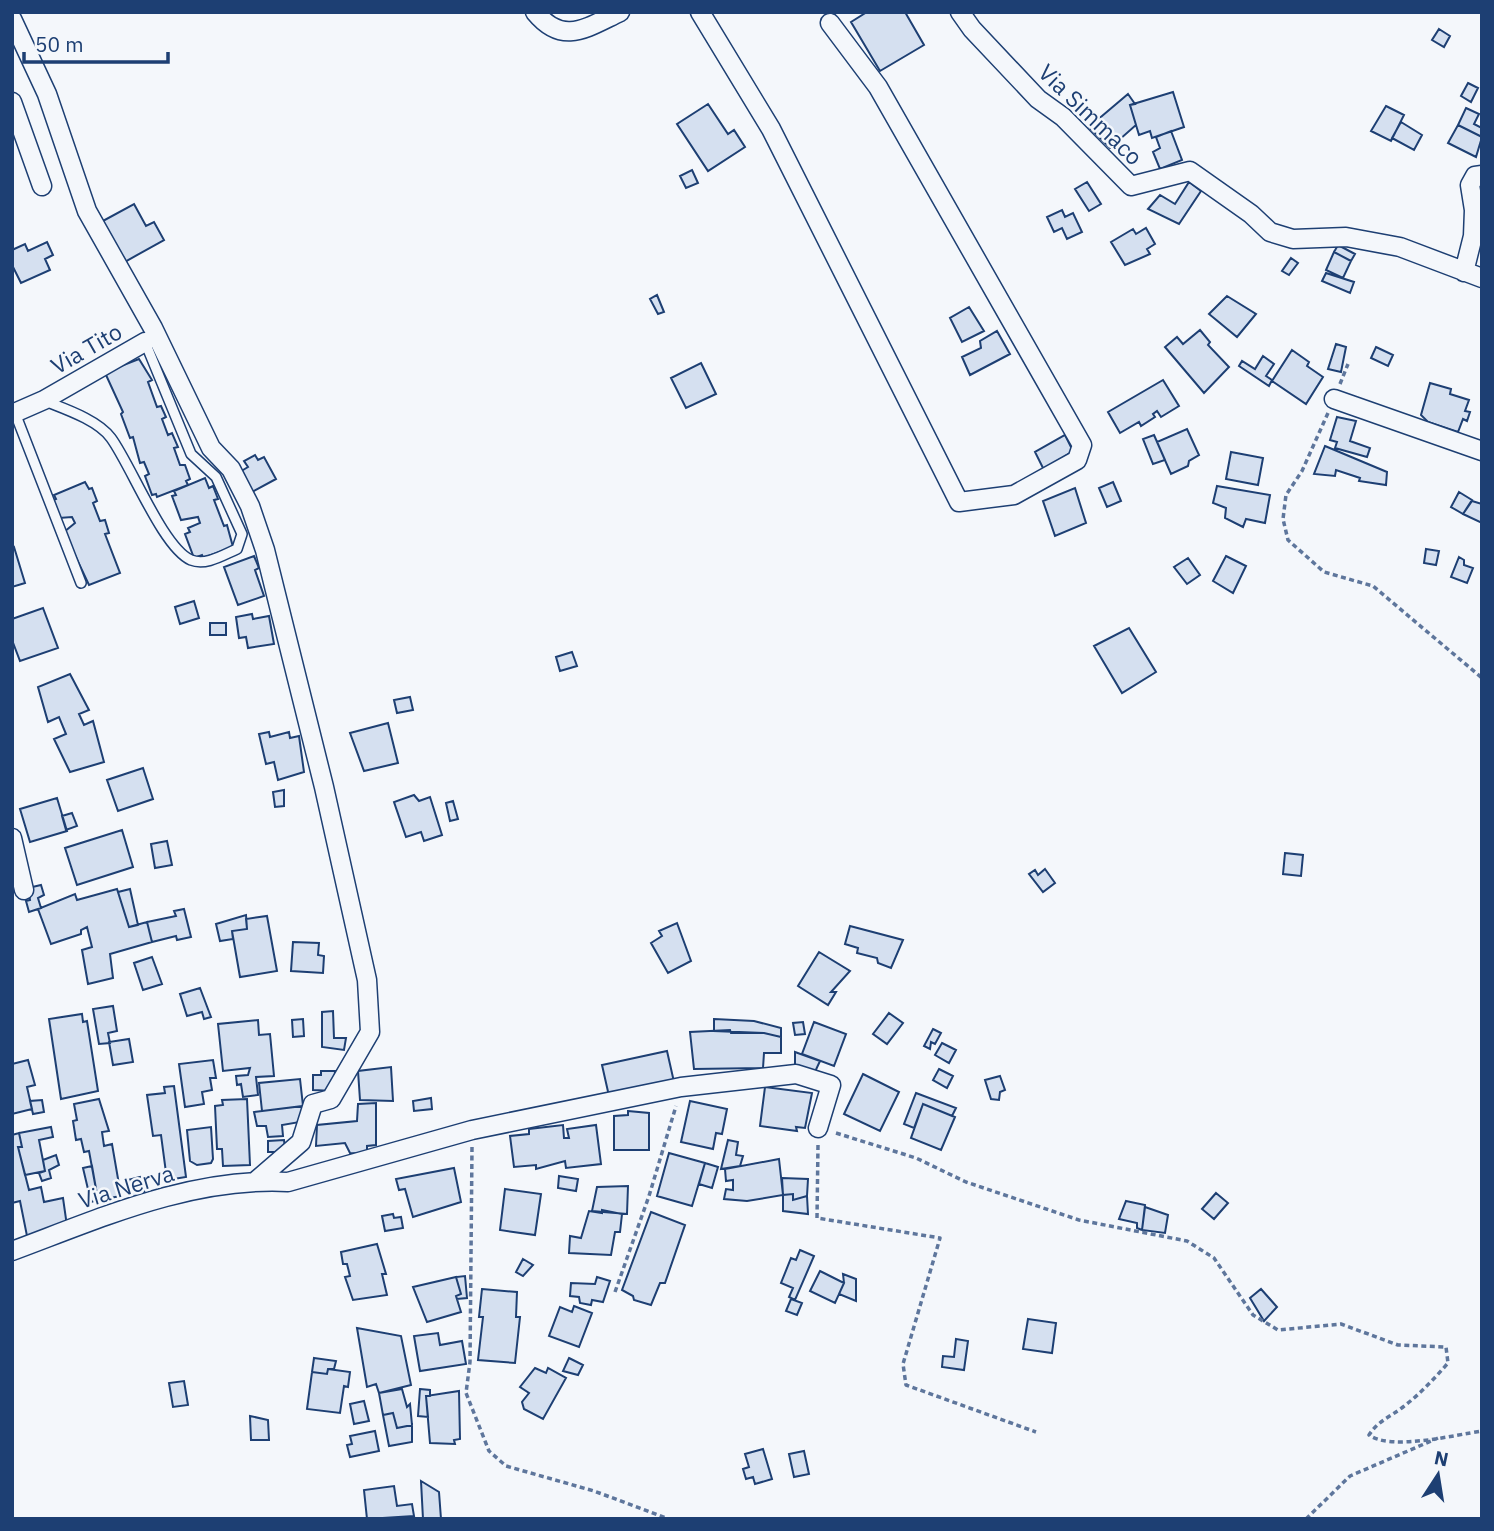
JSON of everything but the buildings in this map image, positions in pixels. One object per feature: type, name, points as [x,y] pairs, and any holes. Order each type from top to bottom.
[{"type":"street","points":[[535,12],[548,28],[568,33],[620,12]]},
{"type":"street","points":[[701,12],[771,129],[958,502],[1014,495],[1077,460],[1082,445],[885,99],[830,23]]},
{"type":"street","name":"Via Simmaco","points":[[960,12],[972,29],[1038,99],[1063,117],[1131,186],[1190,171],[1251,214],[1270,232],[1293,239],[1346,237],[1400,247],[1482,278]]},
{"type":"street","points":[[12,19],[47,94],[87,211],[153,328],[211,448],[231,469],[250,506],[265,550],[305,708],[367,980],[370,1032],[331,1099],[313,1104],[301,1142],[257,1181]]},
{"type":"street","points":[[12,102],[43,186]]},
{"type":"street","points":[[1464,272],[1474,221],[1470,185],[1475,176],[1482,175]]},
{"type":"street","name":"Via Tito","points":[[13,413],[44,400],[145,342]]},
{"type":"street","points":[[1334,399],[1482,451]]},
{"type":"street","points":[[12,838],[24,890]]},
{"type":"street","name":"Via Nerva","points":[[12,1251],[151,1199],[257,1181],[288,1182],[472,1130],[681,1087],[796,1074],[831,1085],[818,1128]]},
{"type":"lane","points":[[44,400],[75,413],[110,435],[173,545],[190,560],[205,562],[237,549],[242,534],[222,488],[216,477],[191,454],[145,342]]},
{"type":"lane","points":[[13,413],[80,583]]},
{"type":"path","points":[[1334,399],[1302,471],[1286,495],[1283,519],[1288,540],[1324,572],[1373,586],[1482,678]]},
{"type":"path","points":[[615,1292],[649,1196],[681,1087]]},
{"type":"path","points":[[1036,1432],[906,1385],[903,1364],[940,1238],[817,1218],[818,1128],[916,1158],[966,1182],[1079,1220],[1187,1241],[1214,1258],[1253,1315],[1278,1330],[1341,1324],[1398,1345],[1446,1348],[1448,1363],[1432,1382],[1402,1408],[1377,1423],[1369,1435],[1378,1442],[1482,1431]]},
{"type":"path","points":[[472,1130],[470,1362],[466,1393],[489,1451],[506,1466],[594,1491],[668,1519]]},
{"type":"path","points":[[1306,1519],[1350,1476],[1443,1436]]}]
